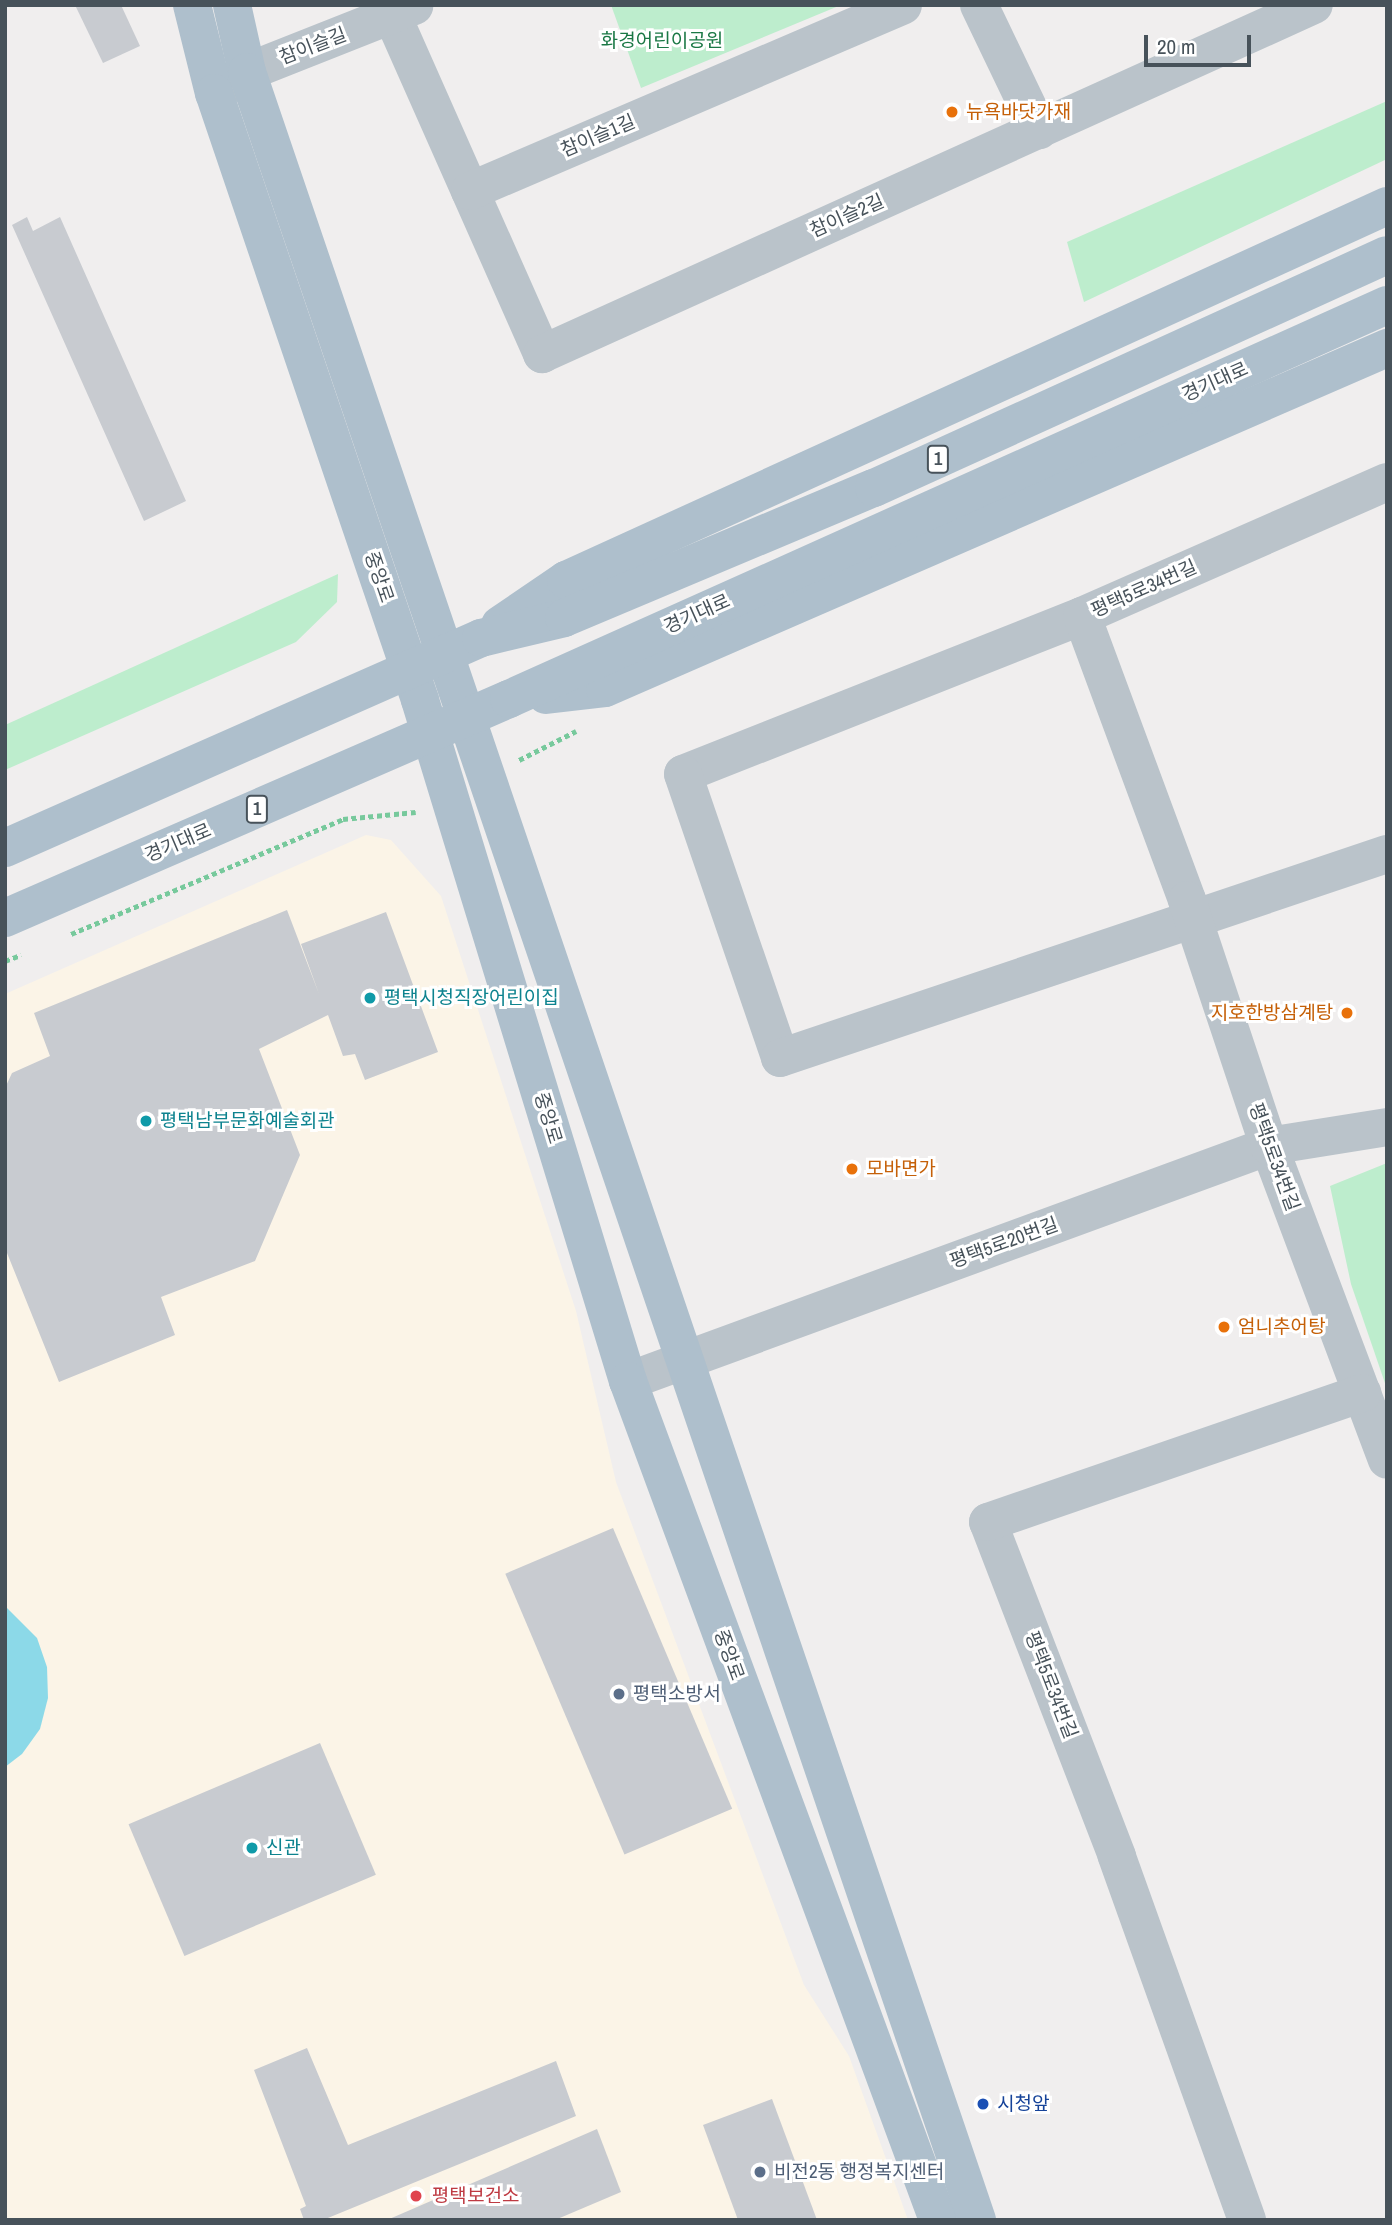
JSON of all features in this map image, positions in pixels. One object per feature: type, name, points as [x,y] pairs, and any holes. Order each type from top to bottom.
[{"type":"main road","name":"중앙로","points":[[192,5],[214,93],[411,669],[628,1381],[938,2220]]},
{"type":"main road","name":"중앙로","points":[[232,5],[247,72],[687,1359],[977,2220]]},
{"type":"main road","points":[[481,638],[566,580],[1387,206]]},
{"type":"main road","name":"1","points":[[5,848],[481,638],[564,618],[874,488],[1387,255]]},
{"type":"main road","name":"경기대로","points":[[5,918],[467,718],[1387,305]]},
{"type":"main road","points":[[509,699],[605,688],[1387,348]]},
{"type":"street","name":"참이슬1길","points":[[470,191],[903,5]]},
{"type":"street","points":[[979,5],[1039,130]]},
{"type":"street","name":"참이슬2길","points":[[470,191],[542,354],[1314,5]]},
{"type":"street","name":"참이슬길","points":[[214,93],[247,72],[403,10]]},
{"type":"street","points":[[403,10],[470,191]]},
{"type":"street","name":"평택5로34번길","points":[[1387,482],[1082,616],[1193,918],[1269,1146],[1387,1460]]},
{"type":"street","points":[[1082,616],[683,774],[780,1058],[1387,854]]},
{"type":"street","name":"평택5로20번길","points":[[628,1381],[1269,1146],[1387,1127]]},
{"type":"street","name":"평택5로34번길","points":[[1247,2220],[1117,1856],[988,1522],[1362,1393]]},
{"type":"shaded area","points":[[366,835],[391,840],[441,896],[576,1311],[616,1482],[804,1985],[849,2056],[908,2220],[5,2220],[5,994]]},
{"type":"green space","name":"화경어린이공원","points":[[611,5],[841,5],[641,88]]},
{"type":"green space","points":[[1387,101],[1387,159],[1084,302],[1067,242]]},
{"type":"green space","points":[[338,574],[337,602],[296,642],[5,770],[5,725]]},
{"type":"green space","points":[[1387,1163],[1387,1389],[1351,1284],[1330,1186]]},
{"type":"water","points":[[5,1606],[37,1638],[47,1667],[48,1698],[40,1729],[22,1754],[5,1767]]},
{"type":"building","points":[[75,5],[121,5],[140,46],[103,63]]},
{"type":"building","points":[[27,217],[33,231],[60,217],[186,501],[144,521],[12,225]]},
{"type":"building","name":"평택남부문화예술회관","points":[[287,910],[319,994],[301,944],[386,912],[438,1052],[365,1080],[355,1054],[343,1056],[328,1015],[259,1049],[300,1155],[255,1261],[161,1297],[175,1335],[59,1382],[5,1248],[5,1088],[12,1073],[50,1056],[34,1013]]},
{"type":"building","name":"평택소방서","points":[[613,1528],[732,1809],[624,1854],[505,1574]]},
{"type":"building","name":"신관","points":[[320,1743],[376,1875],[184,1956],[129,1824]]},
{"type":"building","points":[[307,2048],[348,2145],[556,2061],[576,2116],[323,2220],[304,2220],[300,2209],[306,2206],[254,2070]]},
{"type":"building","name":"비전2동 행정복지센터","points":[[772,2099],[817,2220],[738,2220],[703,2125]]},
{"type":"building","points":[[597,2129],[621,2192],[555,2220],[387,2220]]},
{"type":"place","name":"뉴욕바닷가재","points":[[952,112]]},
{"type":"place","name":"평택시청직장어린이집","points":[[370,998]]},
{"type":"place","name":"지호한방삼계탕","points":[[1347,1013]]},
{"type":"place","name":"평택남부문화예술회관","points":[[146,1121]]},
{"type":"place","name":"모바면가","points":[[852,1169]]},
{"type":"place","name":"엄니추어탕","points":[[1224,1327]]},
{"type":"place","name":"평택소방서","points":[[619,1694]]},
{"type":"place","name":"신관","points":[[252,1848]]},
{"type":"place","name":"시청앞","points":[[983,2104]]},
{"type":"place","name":"비전2동 행정복지센터","points":[[760,2172]]},
{"type":"place","name":"평택보건소","points":[[416,2196]]}]
